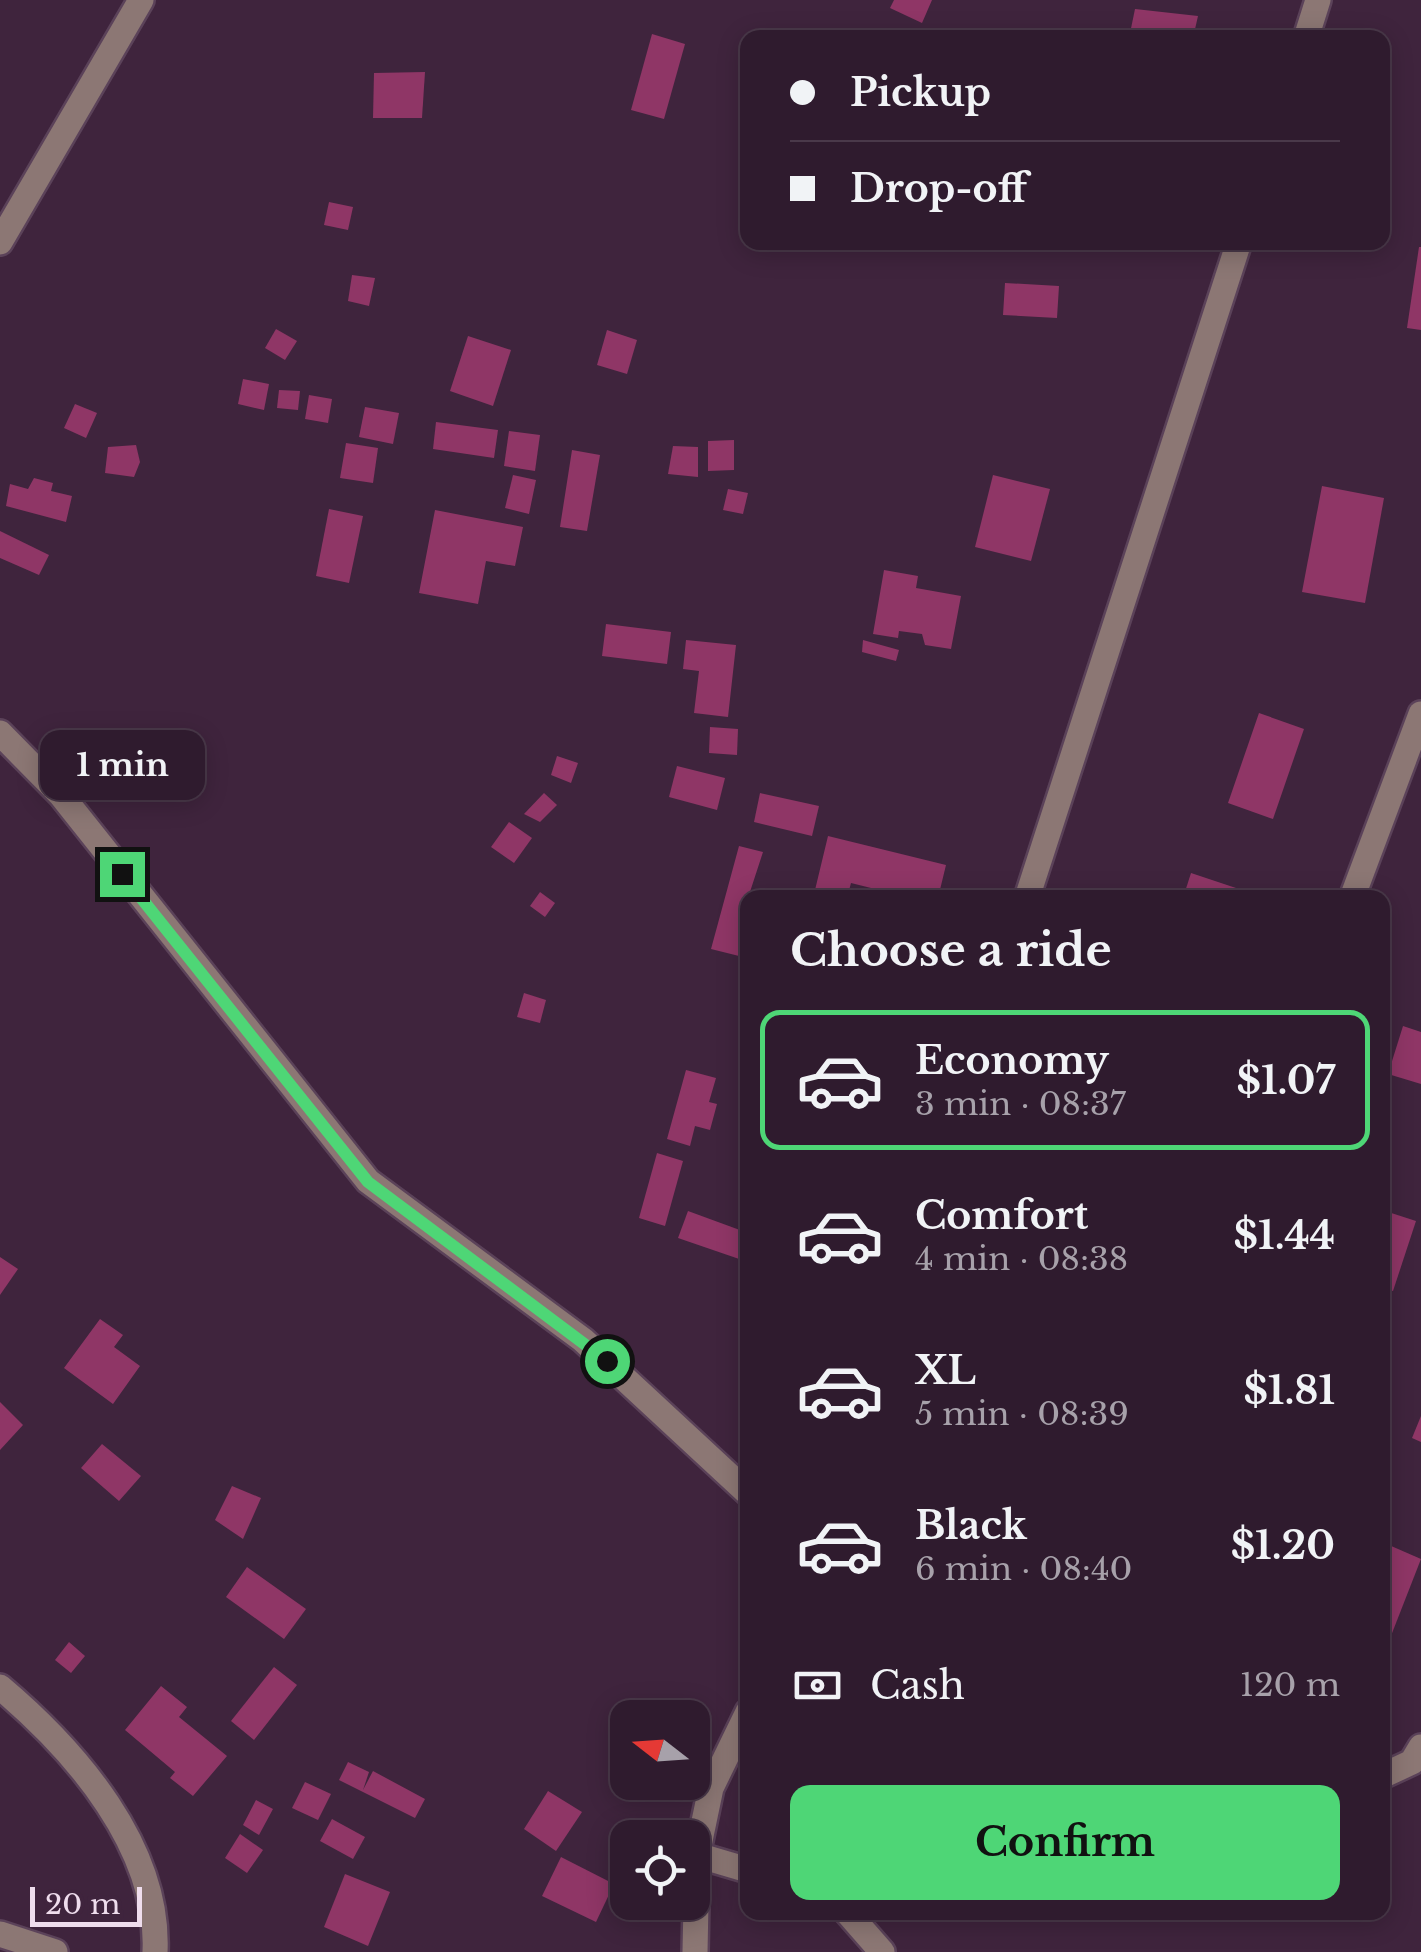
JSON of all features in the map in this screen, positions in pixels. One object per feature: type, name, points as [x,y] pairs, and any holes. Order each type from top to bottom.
[{"type":"street","points":[[0,242],[141,0]]},
{"type":"street","points":[[1309,30],[1318,0]]},
{"type":"street","points":[[1030,890],[1236,250]]},
{"type":"street","points":[[1355,890],[1421,714]]},
{"type":"street","points":[[0,733],[62,795],[368,1182],[583,1340],[740,1486]]},
{"type":"street","points":[[0,1687],[28,1711],[119,1822],[154,1903],[154,1952]]},
{"type":"street","points":[[704,1820],[711,1788],[740,1728]]},
{"type":"street","points":[[1390,1772],[1412,1762],[1421,1747]]},
{"type":"street","points":[[710,1859],[740,1868]]},
{"type":"street","points":[[695,1952],[696,1920]]},
{"type":"street","points":[[854,1920],[882,1952]]},
{"type":"street","points":[[0,1934],[55,1952]]},
{"type":"building","points":[[894,0],[932,0],[922,23],[890,8]]},
{"type":"building","points":[[1135,9],[1198,16],[1195,30],[1131,30]]},
{"type":"building","points":[[652,34],[685,44],[664,119],[631,110]]},
{"type":"building","points":[[425,72],[422,118],[373,118],[374,73]]},
{"type":"building","points":[[329,202],[353,207],[348,230],[324,225]]},
{"type":"building","points":[[1421,247],[1421,330],[1407,328]]},
{"type":"building","points":[[352,275],[375,278],[369,306],[348,301]]},
{"type":"building","points":[[1005,283],[1059,286],[1057,318],[1003,315]]},
{"type":"building","points":[[276,329],[297,341],[285,360],[265,348]]},
{"type":"building","points":[[607,330],[637,340],[627,374],[597,365]]},
{"type":"building","points":[[468,336],[511,350],[493,406],[450,391]]},
{"type":"building","points":[[243,379],[269,384],[264,410],[238,404]]},
{"type":"building","points":[[279,390],[300,391],[298,410],[277,408]]},
{"type":"building","points":[[309,395],[332,399],[328,423],[305,419]]},
{"type":"building","points":[[75,404],[97,413],[86,438],[64,428]]},
{"type":"building","points":[[365,407],[399,413],[393,444],[359,437]]},
{"type":"building","points":[[436,422],[498,430],[494,458],[433,449]]},
{"type":"building","points":[[509,431],[540,435],[535,471],[504,466]]},
{"type":"building","points":[[734,440],[734,470],[708,471],[708,441]]},
{"type":"building","points":[[346,443],[378,448],[373,483],[340,478]]},
{"type":"building","points":[[136,445],[140,462],[134,477],[105,473],[108,447]]},
{"type":"building","points":[[673,446],[698,447],[698,477],[668,474]]},
{"type":"building","points":[[572,450],[600,455],[587,531],[560,527]]},
{"type":"building","points":[[513,475],[536,480],[529,514],[505,508]]},
{"type":"building","points":[[993,475],[1050,489],[1031,561],[975,547]]},
{"type":"building","points":[[34,478],[53,483],[51,491],[72,496],[66,522],[6,506],[10,484],[28,489]]},
{"type":"building","points":[[1322,486],[1384,498],[1365,603],[1302,592]]},
{"type":"building","points":[[728,489],[748,493],[743,514],[723,510]]},
{"type":"building","points":[[329,509],[363,516],[349,583],[316,576]]},
{"type":"building","points":[[435,510],[523,527],[515,566],[486,561],[478,604],[419,593]]},
{"type":"building","points":[[0,531],[49,555],[39,575],[0,558]]},
{"type":"building","points":[[884,570],[918,576],[916,588],[961,596],[951,649],[925,645],[922,634],[899,631],[898,638],[873,634]]},
{"type":"building","points":[[606,624],[671,632],[667,664],[602,656]]},
{"type":"building","points":[[686,640],[736,645],[728,717],[694,713],[699,671],[683,669]]},
{"type":"building","points":[[863,640],[899,650],[896,661],[862,652]]},
{"type":"building","points":[[1259,713],[1304,729],[1273,819],[1228,803]]},
{"type":"building","points":[[710,727],[738,729],[737,755],[709,753]]},
{"type":"building","points":[[557,756],[578,763],[571,783],[551,775]]},
{"type":"building","points":[[677,766],[725,778],[717,810],[669,797]]},
{"type":"building","points":[[544,793],[557,805],[540,822],[524,814]]},
{"type":"building","points":[[760,793],[819,806],[812,836],[754,822]]},
{"type":"building","points":[[509,822],[532,838],[514,863],[491,847]]},
{"type":"building","points":[[828,836],[946,865],[940,890],[879,890],[851,883],[849,890],[815,890]]},
{"type":"building","points":[[739,846],[763,852],[751,890],[740,890],[739,956],[711,949]]},
{"type":"building","points":[[1191,873],[1242,890],[1186,890]]},
{"type":"building","points":[[540,892],[555,903],[545,917],[530,906]]},
{"type":"building","points":[[524,993],[546,1000],[540,1023],[517,1017]]},
{"type":"building","points":[[1403,1026],[1421,1032],[1421,1084],[1390,1075]]},
{"type":"building","points":[[686,1070],[716,1078],[709,1102],[717,1104],[710,1130],[695,1126],[690,1146],[667,1139]]},
{"type":"building","points":[[657,1153],[683,1161],[665,1226],[639,1218]]},
{"type":"building","points":[[688,1211],[740,1230],[740,1259],[678,1238]]},
{"type":"building","points":[[1390,1213],[1416,1221],[1393,1291],[1390,1290]]},
{"type":"building","points":[[0,1257],[18,1269],[0,1295]]},
{"type":"building","points":[[100,1319],[123,1335],[114,1347],[140,1366],[113,1404],[64,1368]]},
{"type":"building","points":[[0,1402],[23,1425],[0,1450]]},
{"type":"building","points":[[1421,1416],[1421,1442],[1412,1438]]},
{"type":"building","points":[[102,1444],[141,1476],[119,1501],[81,1468]]},
{"type":"building","points":[[232,1486],[261,1498],[243,1539],[215,1520]]},
{"type":"building","points":[[1390,1545],[1421,1559],[1390,1638]]},
{"type":"building","points":[[247,1567],[306,1609],[284,1639],[226,1597]]},
{"type":"building","points":[[69,1642],[85,1656],[71,1673],[55,1660]]},
{"type":"building","points":[[274,1667],[297,1685],[254,1740],[231,1721]]},
{"type":"building","points":[[161,1686],[187,1707],[179,1717],[227,1756],[193,1796],[170,1778],[175,1772],[125,1730]]},
{"type":"building","points":[[348,1762],[369,1772],[363,1790],[373,1771],[425,1799],[415,1818],[339,1780]]},
{"type":"building","points":[[305,1782],[331,1794],[318,1820],[292,1808]]},
{"type":"building","points":[[548,1791],[582,1812],[556,1851],[524,1829]]},
{"type":"building","points":[[256,1800],[273,1809],[259,1835],[243,1825]]},
{"type":"building","points":[[332,1819],[365,1837],[353,1859],[320,1841]]},
{"type":"building","points":[[240,1834],[263,1850],[247,1873],[225,1858]]},
{"type":"building","points":[[561,1857],[610,1882],[610,1892],[596,1922],[542,1896]]},
{"type":"building","points":[[345,1874],[390,1892],[368,1946],[324,1927]]},
{"type":"route","points":[[122,874],[368,1182],[607,1361]]}]
